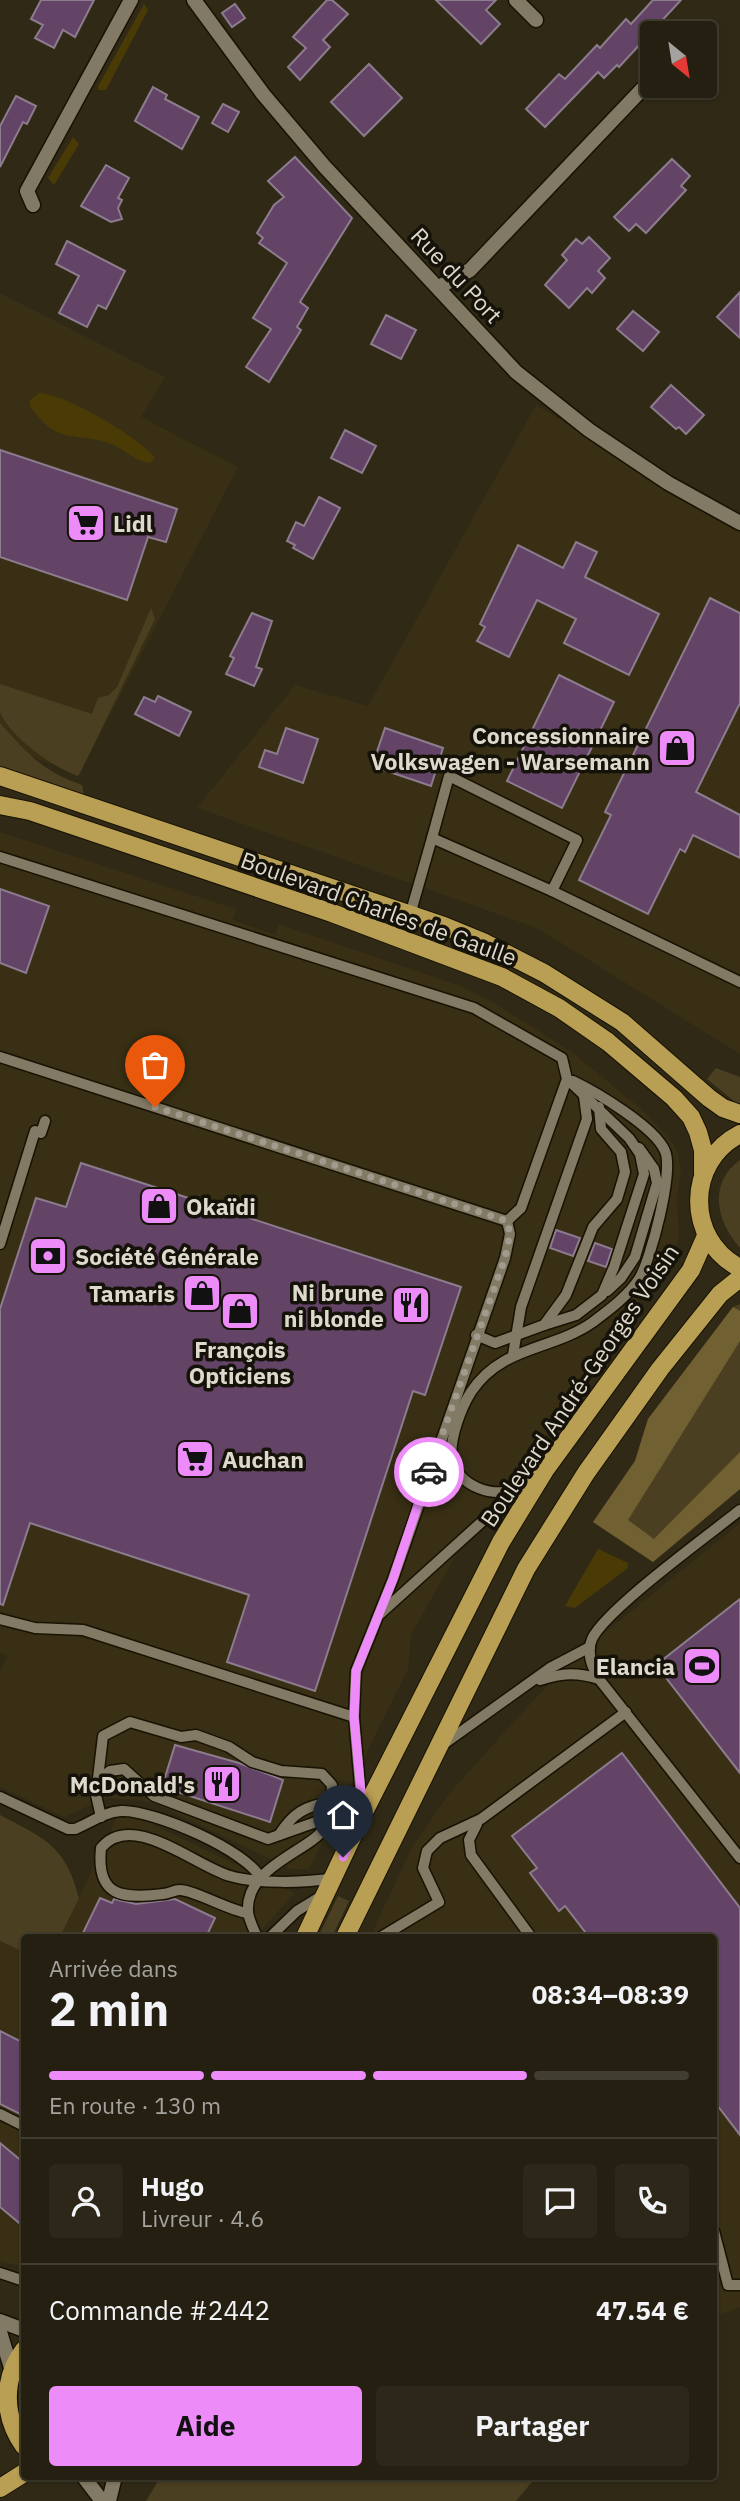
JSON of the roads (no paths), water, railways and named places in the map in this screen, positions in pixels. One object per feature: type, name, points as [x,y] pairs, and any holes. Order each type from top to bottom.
[{"type":"main road","name":"Boulevard Charles de Gaulle","points":[[0,776],[483,942],[571,988],[622,1022],[709,1098],[740,1114]]},
{"type":"main road","name":"Boulevard Charles de Gaulle","points":[[0,805],[30,811],[332,913],[502,977],[559,1008],[608,1042],[674,1098],[691,1117],[703,1150],[703,1173],[698,1194],[699,1215],[706,1236]]},
{"type":"main road","points":[[703,1173],[717,1151],[740,1133]]},
{"type":"main road","points":[[706,1236],[717,1251],[740,1268]]},
{"type":"main road","name":"Boulevard André-Georges Voisin","points":[[306,1934],[363,1814],[501,1542],[545,1470],[691,1270],[706,1236]]},
{"type":"main road","points":[[346,1934],[526,1569],[586,1472],[669,1358],[720,1294],[740,1278]]},
{"type":"main road","points":[[0,2433],[8,2408],[12,2371],[21,2355]]},
{"type":"main road","points":[[8,2408],[14,2429],[21,2441]]},
{"type":"main road","points":[[0,2488],[21,2475]]},
{"type":"street","points":[[33,205],[27,191],[131,0]]},
{"type":"street","name":"Rue du Port","points":[[194,0],[263,94],[324,166],[535,389],[668,483],[740,523]]},
{"type":"street","points":[[516,0],[536,20]]},
{"type":"street","points":[[439,288],[470,270],[640,91]]},
{"type":"street","points":[[0,2321],[21,2329]]},
{"type":"street","points":[[0,2332],[12,2371]]},
{"type":"street","points":[[86,2480],[103,2501]]},
{"type":"street","points":[[109,2501],[114,2480]]},
{"type":"lane","points":[[410,915],[449,776],[577,840],[552,891]]},
{"type":"lane","points":[[432,838],[552,891],[740,982]]},
{"type":"lane","points":[[0,857],[474,1008],[562,1058],[567,1079],[629,1138],[654,1169],[657,1183],[635,1257],[621,1278],[576,1315],[495,1343],[476,1335]]},
{"type":"lane","points":[[0,1057],[507,1221]]},
{"type":"lane","points":[[507,1221],[521,1208],[567,1079]]},
{"type":"lane","points":[[518,1489],[489,1490],[470,1486],[455,1469],[451,1454],[469,1396],[488,1373],[513,1355],[589,1325],[633,1287],[645,1268],[666,1185],[666,1152],[655,1137],[599,1094],[567,1079]]},
{"type":"lane","points":[[513,1355],[521,1307],[587,1119],[584,1096]]},
{"type":"lane","points":[[544,1325],[566,1295],[593,1227],[617,1199],[625,1172],[621,1152],[601,1129],[599,1107]]},
{"type":"lane","points":[[0,1244],[36,1131],[41,1133],[45,1121]]},
{"type":"lane","points":[[602,1295],[614,1267],[644,1174],[640,1154],[629,1138]]},
{"type":"lane","points":[[363,1814],[354,1717],[356,1671],[393,1579],[505,1258],[510,1234],[507,1221]]},
{"type":"lane","points":[[377,1616],[518,1489],[545,1470]]},
{"type":"lane","points":[[740,1510],[603,1624],[593,1637],[590,1647],[590,1663],[600,1679],[740,1858]]},
{"type":"lane","points":[[0,1619],[35,1628],[83,1630],[354,1717]]},
{"type":"lane","points":[[438,1748],[550,1668],[590,1647]]},
{"type":"lane","points":[[534,1682],[561,1673],[582,1674],[600,1679]]},
{"type":"lane","points":[[386,1934],[439,1902],[423,1868],[427,1851],[440,1838],[481,1819],[626,1712]]},
{"type":"lane","points":[[98,1780],[110,1771],[124,1769],[153,1796],[261,1837],[279,1835],[323,1817],[331,1802],[332,1786],[322,1774],[290,1772],[252,1762],[229,1746],[196,1735],[181,1737],[130,1722],[103,1736],[96,1795],[101,1817]]},
{"type":"lane","points":[[0,1797],[68,1829],[75,1829],[120,1811],[160,1818],[244,1858],[257,1869],[261,1879]]},
{"type":"lane","points":[[279,1835],[288,1820],[303,1808],[331,1802]]},
{"type":"lane","points":[[256,1934],[247,1913],[261,1879],[276,1863],[323,1832],[326,1823],[323,1817]]},
{"type":"lane","points":[[481,1819],[471,1831],[471,1855],[529,1934]]},
{"type":"lane","points":[[247,1913],[180,1889],[165,1894],[116,1894],[107,1888],[102,1880],[101,1848],[116,1837],[134,1834],[231,1876],[330,1886]]},
{"type":"lane","points":[[273,1934],[297,1911],[330,1886]]},
{"type":"lane","points":[[0,2114],[21,2124]]},
{"type":"lane","points":[[717,2242],[728,2284],[740,2285]]},
{"type":"lane","points":[[0,2273],[21,2280]]},
{"type":"place","name":"Lidl","points":[[86,523]]},
{"type":"place","name":"Concessionnaire Volkswagen - Warsemann","points":[[677,748]]},
{"type":"place","name":"Okaïdi","points":[[159,1206]]},
{"type":"place","name":"Société Générale","points":[[48,1256]]},
{"type":"place","name":"Tamaris","points":[[202,1293]]},
{"type":"place","name":"Ni brune ni blonde","points":[[411,1305]]},
{"type":"place","name":"François Opticiens","points":[[240,1311]]},
{"type":"place","name":"Auchan","points":[[195,1459]]},
{"type":"place","name":"Elancia","points":[[702,1666]]},
{"type":"place","name":"McDonald's","points":[[222,1784]]}]
